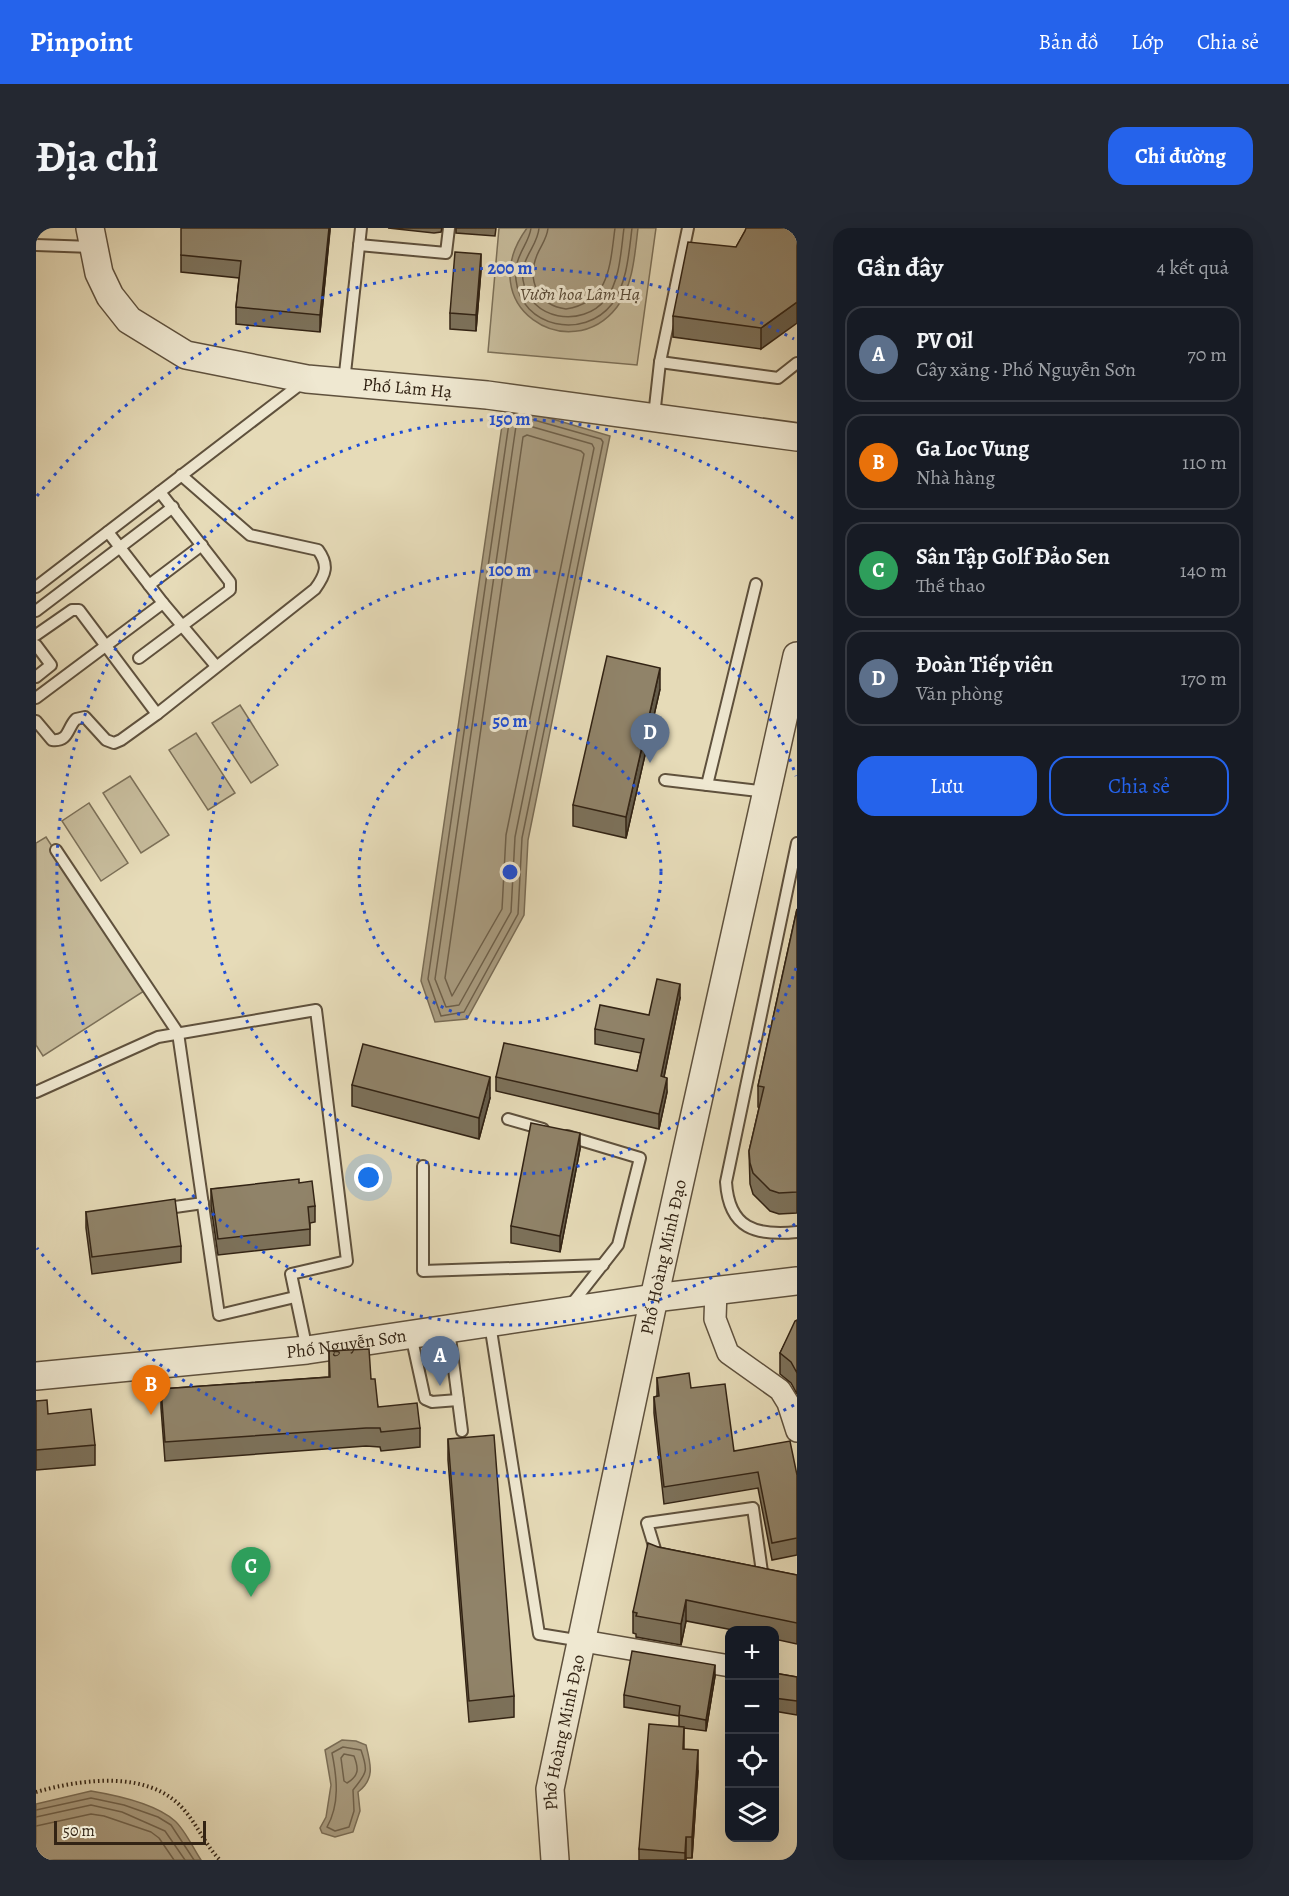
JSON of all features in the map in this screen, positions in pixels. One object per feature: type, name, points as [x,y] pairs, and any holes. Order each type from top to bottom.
[{"type":"street","name":"Phố Lâm Hạ","points":[[91,237],[99,273],[110,296],[129,320],[186,355],[307,379],[487,395],[797,437]]},
{"type":"street","name":"Phố Hoàng Minh Đạo","points":[[555,1860],[550,1789],[654,1298],[767,792],[793,690],[797,656]]},
{"type":"street","name":"Phố Nguyễn Sơn","points":[[36,1376],[307,1350],[654,1298],[797,1281]]},
{"type":"street","points":[[716,1290],[715,1319],[728,1353],[780,1390],[788,1403],[797,1431]]},
{"type":"street","points":[[583,1641],[725,1665]]},
{"type":"lane","points":[[344,382],[361,228]]},
{"type":"lane","points":[[359,245],[446,253],[449,228]]},
{"type":"lane","points":[[653,419],[660,362],[688,228]]},
{"type":"lane","points":[[36,245],[91,237]]},
{"type":"lane","points":[[660,362],[778,378],[797,363]]},
{"type":"lane","points":[[36,587],[307,379]]},
{"type":"lane","points":[[36,721],[52,740],[56,741],[66,737],[76,719],[85,717],[106,740],[114,743],[157,714],[315,589],[325,576],[326,561],[318,550],[250,535],[181,476]]},
{"type":"lane","points":[[139,658],[230,590],[230,582],[160,492]]},
{"type":"lane","points":[[36,610],[121,549],[173,507]]},
{"type":"lane","points":[[108,532],[216,666]]},
{"type":"lane","points":[[149,585],[202,545]]},
{"type":"lane","points":[[707,785],[756,584]]},
{"type":"lane","points":[[36,698],[163,603]]},
{"type":"lane","points":[[36,635],[72,610],[79,610],[157,714]]},
{"type":"lane","points":[[36,645],[51,665],[36,676]]},
{"type":"lane","points":[[665,780],[767,792]]},
{"type":"lane","points":[[797,843],[726,1182],[727,1199],[734,1214],[744,1225],[756,1232],[770,1234],[797,1232]]},
{"type":"lane","points":[[56,850],[178,1033],[219,1315],[296,1297]]},
{"type":"lane","points":[[785,903],[797,905]]},
{"type":"lane","points":[[36,1092],[158,1037],[316,1010],[347,1261],[291,1274],[307,1350]]},
{"type":"lane","points":[[508,1119],[640,1158],[618,1245],[566,1312]]},
{"type":"lane","points":[[423,1166],[423,1271],[603,1265]]},
{"type":"lane","points":[[144,1212],[203,1203]]},
{"type":"lane","points":[[490,1324],[539,1634],[583,1641]]},
{"type":"lane","points":[[449,1330],[462,1431]]},
{"type":"lane","points":[[411,1335],[425,1399],[432,1402],[458,1400]]},
{"type":"lane","points":[[670,1562],[659,1561],[647,1523],[753,1508],[762,1572]]},
{"type":"path","points":[[36,1791],[102,1781],[131,1782],[159,1790],[184,1809],[220,1860]]},
{"type":"green space","name":"Vườn hoa Lâm Hạ","points":[[499,228],[656,228],[637,365],[488,352]]},
{"type":"green space","points":[[240,705],[278,765],[251,783],[212,723]]},
{"type":"green space","points":[[196,733],[235,793],[208,810],[169,750]]},
{"type":"green space","points":[[130,776],[169,835],[141,853],[103,793]]},
{"type":"green space","points":[[89,803],[128,863],[101,881],[62,821]]},
{"type":"green space","points":[[46,837],[144,991],[43,1056],[36,1045],[36,843]]},
{"type":"water","points":[[527,228],[638,228],[630,279],[617,307],[597,324],[575,331],[553,329],[533,320],[518,303],[510,282],[513,256]]},
{"type":"water","points":[[505,405],[610,436],[528,840],[524,915],[467,1019],[435,1022],[421,981]]},
{"type":"water","points":[[342,1740],[356,1741],[366,1745],[370,1771],[367,1782],[358,1792],[360,1811],[353,1832],[335,1837],[322,1833],[320,1828],[326,1817],[331,1785],[325,1750]]},
{"type":"water","points":[[91,1791],[135,1801],[167,1815],[182,1829],[201,1860],[36,1860],[36,1804]]},
{"type":"building","points":[[181,228],[329,228],[320,315],[236,307],[241,261],[181,255]]},
{"type":"building","points":[[746,228],[797,228],[797,302],[761,328],[673,316],[688,242],[736,247]]},
{"type":"building","points":[[455,252],[481,254],[476,315],[450,313]]},
{"type":"building","points":[[607,656],[660,668],[626,817],[573,805]]},
{"type":"building","points":[[797,909],[797,1192],[779,1193],[770,1190],[753,1173],[749,1151],[764,1087],[758,1086]]},
{"type":"building","points":[[657,979],[680,984],[661,1076],[667,1078],[659,1114],[496,1077],[504,1043],[637,1071],[644,1039],[595,1029],[600,1005],[649,1015]]},
{"type":"building","points":[[363,1044],[490,1077],[479,1118],[352,1085]]},
{"type":"building","points":[[531,1123],[580,1133],[560,1236],[511,1226]]},
{"type":"building","points":[[299,1179],[299,1183],[312,1181],[315,1206],[308,1207],[310,1229],[218,1239],[211,1189]]},
{"type":"building","points":[[175,1199],[181,1246],[92,1257],[86,1212]]},
{"type":"building","points":[[797,1320],[797,1373],[791,1362],[780,1353]]},
{"type":"building","points":[[369,1349],[371,1379],[375,1379],[378,1407],[417,1403],[420,1428],[381,1432],[380,1428],[366,1428],[165,1442],[161,1389],[330,1377],[329,1351]]},
{"type":"building","points":[[689,1373],[691,1388],[725,1384],[734,1451],[790,1441],[797,1475],[797,1538],[772,1543],[758,1472],[664,1487],[654,1397],[659,1396],[657,1378]]},
{"type":"building","points":[[47,1400],[48,1414],[91,1409],[95,1445],[36,1450],[36,1401]]},
{"type":"building","points":[[494,1435],[514,1696],[469,1701],[448,1439]]},
{"type":"building","points":[[648,1543],[658,1547],[797,1575],[797,1623],[686,1600],[681,1624],[636,1616],[637,1613],[633,1612]]},
{"type":"building","points":[[632,1651],[715,1665],[706,1720],[679,1715],[680,1706],[624,1695]]},
{"type":"building","points":[[779,1674],[797,1677],[797,1701],[779,1699]]},
{"type":"building","points":[[649,1724],[684,1727],[683,1749],[698,1750],[692,1837],[686,1837],[685,1853],[639,1849]]},
{"type":"place","name":"Đoàn Tiếp viên","points":[[650,763]]},
{"type":"place","name":"PV Oil","points":[[440,1386]]},
{"type":"place","name":"Ga Loc Vung","points":[[151,1415]]},
{"type":"place","name":"Sân Tập Golf Đảo Sen","points":[[251,1597]]}]
